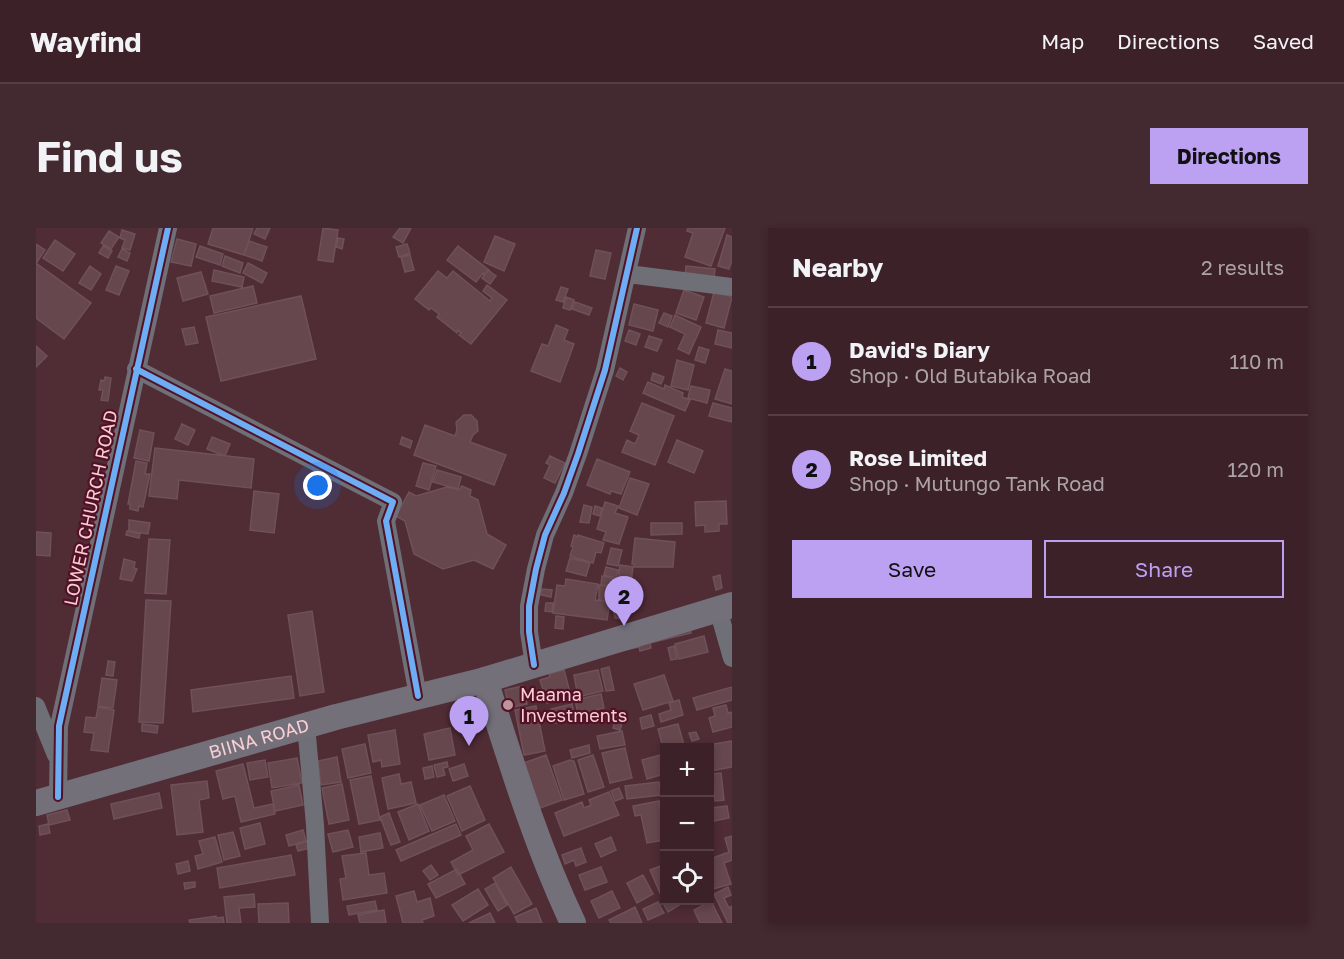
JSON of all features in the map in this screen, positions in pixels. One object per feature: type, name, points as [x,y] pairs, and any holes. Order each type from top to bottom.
[{"type":"main road","name":"BIINA ROAD","points":[[47,800],[306,725],[485,680],[725,607]]},
{"type":"main road","points":[[485,680],[522,799],[559,894],[573,923]]},
{"type":"street","name":"LOWER CHURCH ROAD","points":[[47,800],[58,760],[59,726],[168,228]]},
{"type":"street","points":[[534,665],[529,632],[530,606],[536,569],[545,535],[564,493],[605,370],[637,228]]},
{"type":"street","points":[[628,274],[732,287]]},
{"type":"street","points":[[136,369],[393,502],[386,521],[418,696]]},
{"type":"street","points":[[725,607],[732,658]]},
{"type":"street","points":[[36,706],[58,760]]},
{"type":"street","points":[[306,725],[315,825],[320,923]]},
{"type":"building","points":[[213,228],[253,228],[244,255],[208,244]]},
{"type":"building","points":[[257,228],[270,228],[265,239],[254,234]]},
{"type":"building","points":[[323,228],[338,230],[333,262],[318,260]]},
{"type":"building","points":[[400,228],[411,228],[403,243],[393,237]]},
{"type":"building","points":[[688,228],[725,228],[711,266],[685,257],[693,233],[687,231]]},
{"type":"building","points":[[122,230],[135,234],[130,250],[122,248],[125,240],[120,238]]},
{"type":"building","points":[[109,231],[119,237],[111,249],[101,243]]},
{"type":"building","points":[[727,235],[732,237],[732,260],[729,269],[718,266]]},
{"type":"building","points":[[495,236],[515,244],[504,271],[484,262]]},
{"type":"building","points":[[338,238],[344,239],[342,249],[336,247]]},
{"type":"building","points":[[177,239],[196,244],[191,266],[171,262]]},
{"type":"building","points":[[55,240],[75,254],[63,271],[43,258]]},
{"type":"building","points":[[249,241],[267,247],[262,261],[244,255]]},
{"type":"building","points":[[36,244],[45,250],[37,262],[36,261]]},
{"type":"building","points":[[407,244],[410,253],[399,257],[396,247]]},
{"type":"building","points":[[103,246],[112,251],[108,258],[99,253]]},
{"type":"building","points":[[200,246],[223,254],[220,265],[196,257]]},
{"type":"building","points":[[458,246],[489,270],[483,273],[476,282],[447,260]]},
{"type":"building","points":[[122,249],[130,253],[127,261],[118,257]]},
{"type":"building","points":[[596,250],[611,253],[605,279],[590,276]]},
{"type":"building","points":[[410,255],[414,270],[405,272],[401,257]]},
{"type":"building","points":[[225,256],[243,263],[240,273],[222,266]]},
{"type":"building","points":[[36,263],[91,303],[64,339],[36,318]]},
{"type":"building","points":[[248,263],[267,273],[262,283],[243,273]]},
{"type":"building","points":[[90,266],[101,274],[91,290],[79,283]]},
{"type":"building","points":[[116,266],[129,271],[119,295],[106,290]]},
{"type":"building","points":[[686,266],[715,269],[714,279],[685,276]]},
{"type":"building","points":[[214,270],[244,277],[242,287],[212,281]]},
{"type":"building","points":[[488,270],[496,276],[490,284],[482,278]]},
{"type":"building","points":[[438,271],[447,278],[453,271],[490,301],[492,298],[483,291],[487,285],[507,300],[471,344],[459,335],[461,333],[458,330],[457,333],[437,317],[439,314],[431,308],[429,310],[415,299]]},
{"type":"building","points":[[201,272],[208,294],[183,301],[177,278]]},
{"type":"building","points":[[253,286],[257,303],[214,313],[210,296]]},
{"type":"building","points":[[561,287],[568,289],[563,302],[556,300]]},
{"type":"building","points":[[684,290],[704,297],[696,320],[676,313]]},
{"type":"building","points":[[714,292],[732,297],[724,328],[706,323]]},
{"type":"building","points":[[301,296],[316,359],[221,381],[206,317]]},
{"type":"building","points":[[566,297],[574,300],[570,310],[563,308]]},
{"type":"building","points":[[575,302],[592,308],[589,315],[572,309]]},
{"type":"building","points":[[634,304],[658,310],[653,331],[629,325]]},
{"type":"building","points":[[664,313],[672,316],[668,327],[659,323]]},
{"type":"building","points":[[675,315],[701,327],[689,354],[678,349],[685,334],[670,327]]},
{"type":"building","points":[[556,325],[568,330],[564,340],[574,344],[560,382],[531,371],[542,344],[548,346]]},
{"type":"building","points":[[194,327],[198,343],[186,345],[182,329]]},
{"type":"building","points":[[629,330],[640,334],[636,345],[625,341]]},
{"type":"building","points":[[718,330],[732,333],[732,348],[715,344]]},
{"type":"building","points":[[649,336],[662,340],[657,351],[645,347]]},
{"type":"building","points":[[36,346],[47,356],[36,367]]},
{"type":"building","points":[[699,347],[709,350],[705,363],[695,360]]},
{"type":"building","points":[[677,360],[694,365],[688,390],[671,386]]},
{"type":"building","points":[[620,368],[627,372],[623,380],[616,376]]},
{"type":"building","points":[[725,369],[732,371],[732,404],[715,399]]},
{"type":"building","points":[[653,373],[664,377],[661,384],[651,380]]},
{"type":"building","points":[[105,377],[111,378],[108,401],[101,400],[103,390],[99,390],[101,380],[104,381]]},
{"type":"building","points":[[648,382],[664,389],[665,385],[683,393],[682,397],[690,400],[685,411],[643,393]]},
{"type":"building","points":[[691,386],[710,390],[707,403],[688,398]]},
{"type":"building","points":[[642,403],[674,416],[655,465],[622,452],[627,440],[635,444],[639,435],[630,431]]},
{"type":"building","points":[[713,403],[732,408],[732,422],[709,416]]},
{"type":"building","points":[[464,415],[471,415],[477,421],[478,431],[470,442],[506,455],[494,485],[414,455],[425,425],[455,436],[456,422]]},
{"type":"building","points":[[182,424],[195,430],[188,445],[175,439]]},
{"type":"building","points":[[140,430],[154,433],[149,461],[134,458]]},
{"type":"building","points":[[212,437],[230,444],[225,456],[207,449]]},
{"type":"building","points":[[402,437],[412,441],[410,448],[400,444]]},
{"type":"building","points":[[677,440],[703,451],[694,473],[668,462]]},
{"type":"building","points":[[155,448],[254,459],[251,488],[179,480],[177,499],[149,496]]},
{"type":"building","points":[[550,456],[565,463],[555,483],[544,478],[550,465],[546,463]]},
{"type":"building","points":[[597,459],[630,472],[621,494],[611,491],[610,494],[587,485]]},
{"type":"building","points":[[136,461],[147,463],[145,474],[150,474],[143,507],[139,506],[138,511],[130,509],[130,504],[128,504]]},
{"type":"building","points":[[423,463],[436,466],[429,490],[416,486]]},
{"type":"building","points":[[437,470],[461,477],[458,489],[433,482]]},
{"type":"building","points":[[630,478],[649,484],[637,515],[619,508]]},
{"type":"building","points":[[462,486],[471,490],[470,496],[478,500],[487,534],[506,545],[493,569],[474,560],[443,569],[414,554],[405,521],[396,516],[409,492],[416,496],[447,487],[459,490]]},
{"type":"building","points":[[254,491],[279,494],[274,533],[250,530]]},
{"type":"building","points":[[726,501],[727,524],[719,524],[719,531],[705,532],[705,525],[696,526],[695,502]]},
{"type":"building","points":[[605,502],[618,506],[615,513],[628,517],[619,544],[603,540],[606,532],[597,529]]},
{"type":"building","points":[[584,505],[592,507],[589,523],[580,522]]},
{"type":"building","points":[[595,506],[602,508],[600,516],[593,514]]},
{"type":"building","points":[[129,520],[150,523],[148,534],[129,531]]},
{"type":"building","points":[[651,523],[682,523],[682,534],[651,535]]},
{"type":"building","points":[[127,531],[140,534],[139,538],[126,535]]},
{"type":"building","points":[[36,532],[51,533],[50,556],[36,555]]},
{"type":"building","points":[[574,535],[604,543],[601,553],[596,552],[593,563],[570,556]]},
{"type":"building","points":[[635,538],[675,542],[673,567],[634,567],[632,564]]},
{"type":"building","points":[[149,539],[170,540],[166,594],[145,593]]},
{"type":"building","points":[[611,548],[622,550],[618,566],[607,564]]},
{"type":"building","points":[[570,558],[590,563],[586,576],[566,571]]},
{"type":"building","points":[[124,559],[135,562],[134,568],[137,569],[132,581],[120,579]]},
{"type":"building","points":[[620,565],[633,567],[627,614],[624,614],[624,619],[615,618],[614,613]]},
{"type":"building","points":[[606,567],[618,570],[616,578],[604,575]]},
{"type":"building","points":[[720,575],[722,588],[716,590],[713,577]]},
{"type":"building","points":[[602,576],[614,578],[613,586],[601,585]]},
{"type":"building","points":[[566,579],[598,584],[595,600],[610,602],[607,620],[553,613],[557,585],[565,586]]},
{"type":"building","points":[[599,585],[612,587],[610,601],[599,600]]},
{"type":"building","points":[[542,589],[552,590],[551,597],[541,595]]},
{"type":"building","points":[[146,600],[171,601],[163,723],[139,722]]},
{"type":"building","points":[[546,603],[553,603],[552,612],[545,611]]},
{"type":"building","points":[[312,611],[324,692],[300,696],[288,615]]},
{"type":"building","points":[[556,616],[564,617],[563,629],[555,628]]},
{"type":"building","points":[[690,628],[691,633],[650,643],[651,648],[640,651],[639,647],[616,652]]},
{"type":"building","points":[[704,636],[708,652],[679,659],[675,644]]},
{"type":"building","points":[[674,646],[677,659],[671,660],[668,648]]},
{"type":"building","points":[[108,661],[115,662],[113,676],[106,675]]},
{"type":"building","points":[[609,667],[614,690],[606,691],[601,669]]},
{"type":"building","points":[[564,670],[571,696],[547,703],[540,680],[550,677],[549,674]]},
{"type":"building","points":[[598,670],[603,691],[578,697],[574,675]]},
{"type":"building","points":[[664,675],[673,701],[643,710],[634,684]]},
{"type":"building","points":[[291,676],[294,698],[193,712],[191,690]]},
{"type":"building","points":[[102,678],[117,680],[113,708],[98,706]]},
{"type":"building","points":[[523,686],[527,704],[509,708],[505,690]]},
{"type":"building","points":[[732,687],[732,700],[697,710],[693,698]]},
{"type":"building","points":[[601,694],[604,708],[578,714],[575,700]]},
{"type":"building","points":[[679,700],[683,715],[661,722],[659,714],[671,710],[669,703]]},
{"type":"building","points":[[572,704],[575,718],[555,723],[551,709]]},
{"type":"building","points":[[726,705],[728,713],[732,712],[732,727],[713,732],[709,718],[715,716],[713,708]]},
{"type":"building","points":[[536,706],[545,751],[524,755],[515,710]]},
{"type":"building","points":[[98,707],[114,710],[108,752],[91,750],[94,733],[84,732],[86,717],[96,718]]},
{"type":"building","points":[[617,715],[624,717],[620,730],[613,728]]},
{"type":"building","points":[[651,715],[654,726],[642,729],[640,718]]},
{"type":"building","points":[[142,724],[158,726],[157,733],[142,731]]},
{"type":"building","points":[[678,724],[683,743],[662,743],[658,729]]},
{"type":"building","points":[[450,728],[455,755],[429,760],[424,734]]},
{"type":"building","points":[[395,730],[400,764],[382,767],[381,760],[373,762],[368,735]]},
{"type":"building","points":[[622,731],[625,745],[600,749],[597,736]]},
{"type":"building","points":[[696,732],[699,739],[692,741],[689,733]]},
{"type":"building","points":[[732,741],[732,767],[714,770],[714,744]]},
{"type":"building","points":[[365,744],[371,773],[348,778],[342,749]]},
{"type":"building","points":[[589,745],[590,753],[572,758],[570,750]]},
{"type":"building","points":[[625,748],[632,778],[610,783],[602,753]]},
{"type":"building","points":[[546,755],[562,800],[540,808],[524,763]]},
{"type":"building","points":[[593,755],[604,787],[588,792],[578,760]]},
{"type":"building","points":[[660,755],[660,775],[647,779],[642,760]]},
{"type":"building","points":[[337,757],[341,782],[321,785],[318,761]]},
{"type":"building","points":[[297,758],[302,783],[272,788],[268,763]]},
{"type":"building","points":[[265,760],[268,777],[250,780],[247,763]]},
{"type":"building","points":[[570,760],[574,761],[584,794],[564,800],[553,766]]},
{"type":"building","points":[[447,762],[448,767],[443,768],[445,775],[437,777],[434,765]]},
{"type":"building","points":[[243,764],[254,808],[273,804],[275,814],[241,822],[235,796],[223,799],[216,771]]},
{"type":"building","points":[[464,764],[468,776],[453,781],[449,769]]},
{"type":"building","points":[[432,766],[434,777],[425,779],[423,768]]},
{"type":"building","points":[[721,773],[724,800],[715,801],[714,774]]},
{"type":"building","points":[[399,774],[401,784],[411,782],[416,803],[388,809],[382,778]]},
{"type":"building","points":[[371,776],[380,820],[359,824],[350,780]]},
{"type":"building","points":[[207,781],[209,798],[199,800],[203,832],[177,835],[171,785]]},
{"type":"building","points":[[659,782],[660,795],[627,799],[625,786]]},
{"type":"building","points":[[342,784],[349,820],[329,824],[322,788]]},
{"type":"building","points":[[299,785],[303,805],[275,811],[271,791]]},
{"type":"building","points":[[470,786],[485,820],[462,831],[447,796]]},
{"type":"building","points":[[619,788],[623,798],[615,801],[611,791]]},
{"type":"building","points":[[609,792],[619,815],[564,836],[555,813],[582,802],[584,808],[591,805],[589,800]]},
{"type":"building","points":[[159,793],[162,808],[114,819],[111,804]]},
{"type":"building","points":[[444,795],[455,821],[432,831],[420,805]]},
{"type":"building","points":[[659,801],[660,841],[647,843],[641,815],[635,816],[633,806]]},
{"type":"building","points":[[418,804],[429,831],[409,840],[398,812]]},
{"type":"building","points":[[727,806],[729,818],[714,821],[714,808]]},
{"type":"building","points":[[67,810],[70,820],[49,825],[47,815]]},
{"type":"building","points":[[389,813],[400,842],[391,845],[380,817]]},
{"type":"building","points":[[260,823],[265,844],[245,849],[240,828]]},
{"type":"building","points":[[48,824],[50,833],[40,835],[39,826]]},
{"type":"building","points":[[456,824],[461,835],[401,861],[396,850]]},
{"type":"building","points":[[489,824],[504,852],[458,875],[451,862],[473,850],[466,836]]},
{"type":"building","points":[[303,830],[306,841],[289,846],[286,835]]},
{"type":"building","points":[[348,830],[353,847],[333,852],[328,834]]},
{"type":"building","points":[[233,832],[240,856],[224,860],[218,835]]},
{"type":"building","points":[[380,833],[383,848],[361,852],[359,837]]},
{"type":"building","points":[[732,836],[732,860],[724,863],[731,884],[714,889],[714,858],[729,852],[725,838]]},
{"type":"building","points":[[215,837],[222,862],[198,869],[195,856],[203,854],[199,841]]},
{"type":"building","points":[[611,837],[616,850],[601,857],[595,844]]},
{"type":"building","points":[[308,841],[310,848],[298,851],[296,845]]},
{"type":"building","points":[[581,848],[586,862],[576,866],[574,860],[565,864],[562,855]]},
{"type":"building","points":[[366,853],[369,875],[384,873],[387,893],[343,900],[340,879],[346,878],[342,856]]},
{"type":"building","points":[[291,855],[295,875],[220,888],[217,868]]},
{"type":"building","points":[[188,861],[190,871],[178,874],[176,864]]},
{"type":"building","points":[[431,865],[438,875],[430,880],[423,871]]},
{"type":"building","points":[[660,866],[660,893],[650,870]]},
{"type":"building","points":[[511,867],[532,904],[514,914],[493,878]]},
{"type":"building","points":[[601,867],[607,882],[585,890],[579,875]]},
{"type":"building","points":[[457,869],[465,884],[436,898],[428,884]]},
{"type":"building","points":[[643,875],[653,894],[637,903],[627,883]]},
{"type":"building","points":[[195,882],[195,887],[185,889],[184,883]]},
{"type":"building","points":[[495,883],[507,905],[498,911],[485,889]]},
{"type":"building","points":[[728,887],[731,895],[724,898],[729,908],[732,906],[732,923],[728,923],[714,894]]},
{"type":"building","points":[[478,889],[488,905],[463,921],[452,905]]},
{"type":"building","points":[[414,891],[417,902],[430,898],[434,916],[422,920],[423,923],[403,923],[396,896]]},
{"type":"building","points":[[612,891],[620,908],[599,918],[591,901]]},
{"type":"building","points":[[254,894],[255,907],[239,908],[241,923],[227,923],[224,897]]},
{"type":"building","points":[[375,901],[377,910],[349,915],[347,906]]},
{"type":"building","points":[[658,902],[664,913],[648,920],[643,909]]},
{"type":"building","points":[[288,903],[289,923],[259,923],[258,904]]},
{"type":"building","points":[[664,905],[679,905],[668,912]]},
{"type":"building","points":[[703,905],[713,905],[722,923],[700,923],[694,910]]},
{"type":"building","points":[[635,907],[642,923],[611,923],[609,920]]},
{"type":"building","points":[[536,908],[542,923],[518,923],[515,917]]},
{"type":"building","points":[[384,910],[386,923],[360,923],[358,915]]},
{"type":"building","points":[[490,913],[495,923],[469,923]]},
{"type":"building","points":[[216,916],[216,918],[223,917],[224,923],[190,923],[189,920]]},
{"type":"cycle path","points":[[58,797],[59,726],[168,228]]},
{"type":"cycle path","points":[[534,665],[529,632],[529,606],[536,569],[545,535],[564,493],[605,370],[637,228]]},
{"type":"cycle path","points":[[136,369],[393,502],[386,521],[418,696]]},
{"type":"place","name":"Rose Limited","points":[[624,626]]},
{"type":"place","name":"Maama Investments","points":[[508,705]]},
{"type":"place","name":"David's Diary","points":[[469,746]]}]
